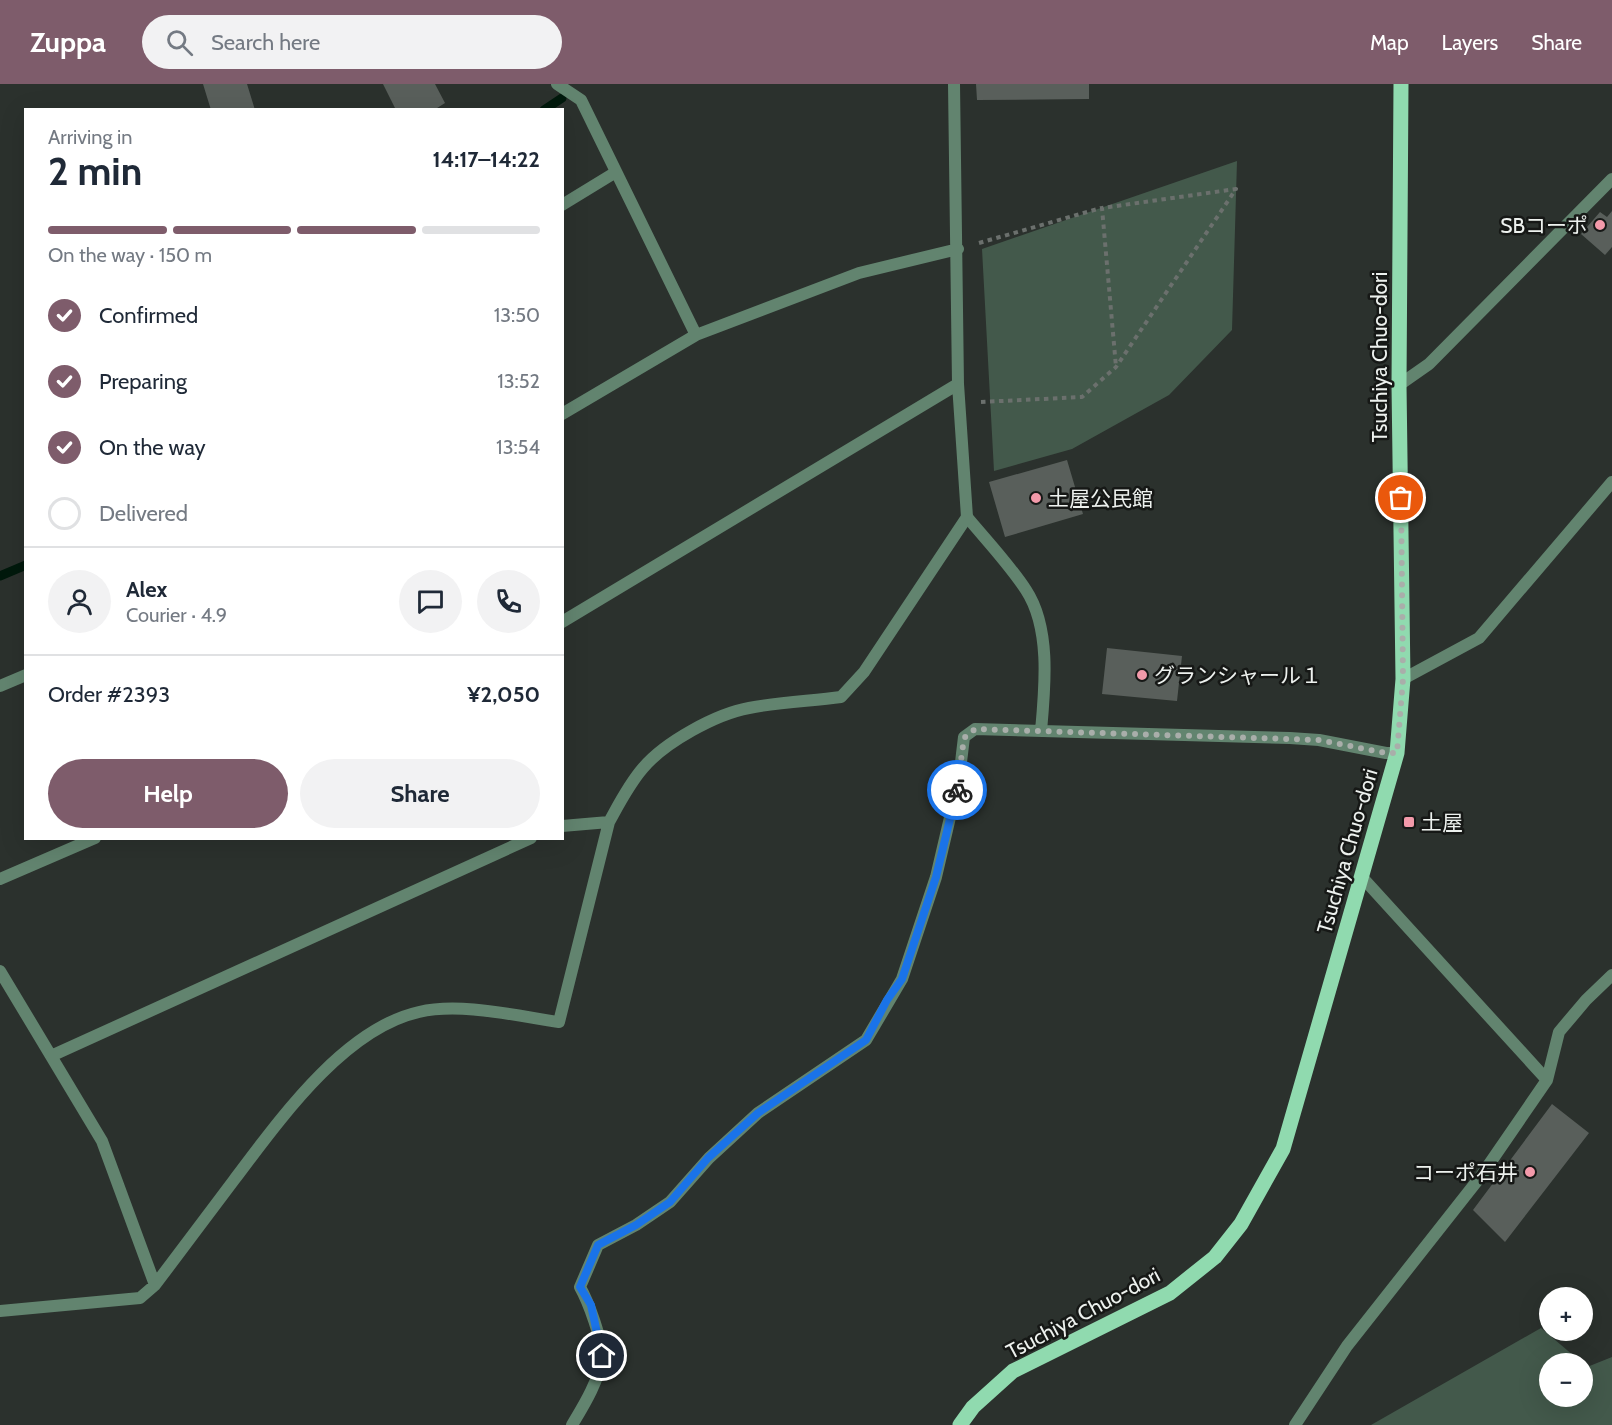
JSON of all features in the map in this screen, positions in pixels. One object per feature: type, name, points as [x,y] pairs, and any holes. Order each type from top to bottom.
[{"type":"main road","name":"Tsuchiya Chuo-dori","points":[[960,1425],[973,1407],[1013,1371],[1170,1293],[1215,1257],[1241,1224],[1283,1149],[1397,753],[1403,679],[1400,385],[1401,84]]},
{"type":"street","points":[[556,84],[581,100],[696,335]]},
{"type":"street","points":[[954,84],[958,384],[968,517],[1027,591],[1041,631],[1046,681],[1041,731]]},
{"type":"street","points":[[564,204],[616,172]]},
{"type":"street","points":[[1400,385],[1429,364],[1612,179]]},
{"type":"street","points":[[564,413],[696,335],[859,273],[958,249]]},
{"type":"street","points":[[564,621],[958,384]]},
{"type":"street","points":[[1403,679],[1479,638],[1612,482]]},
{"type":"street","points":[[0,1311],[140,1298],[155,1286],[293,1103],[344,1053],[380,1027],[419,1011],[464,1010],[559,1022],[609,822],[624,794],[644,767],[676,741],[715,719],[748,708],[841,697],[864,672],[968,517]]},
{"type":"street","points":[[0,686],[24,676]]},
{"type":"street","points":[[572,1425],[591,1390],[602,1356],[591,1305],[580,1287],[598,1245],[636,1225],[670,1202],[708,1158],[758,1113],[866,1040],[887,1000],[902,979],[936,877],[959,779],[964,738],[975,729],[1319,740],[1386,753],[1397,753]]},
{"type":"street","points":[[564,826],[609,822]]},
{"type":"street","points":[[0,879],[89,840]]},
{"type":"street","points":[[51,1056],[527,840]]},
{"type":"street","points":[[1361,876],[1547,1080]]},
{"type":"street","points":[[0,971],[102,1142],[155,1286]]},
{"type":"street","points":[[1295,1425],[1347,1346],[1481,1176],[1547,1080],[1559,1032],[1586,1000],[1612,975]]},
{"type":"path","points":[[958,249],[1102,208],[1236,189],[1116,367],[1082,397],[959,404]]},
{"type":"path","points":[[1102,208],[1116,367]]},
{"type":"green space","points":[[1237,161],[1232,330],[1169,395],[1072,449],[994,471],[982,249]]},
{"type":"green space","points":[[1539,1329],[1539,1341],[1556,1341],[1570,1353],[1539,1353],[1539,1407],[1593,1407],[1593,1365],[1612,1357],[1612,1425],[1371,1425]]},
{"type":"building","points":[[203,84],[247,84],[254,108],[210,108]]},
{"type":"building","points":[[383,84],[435,84],[445,103],[437,108],[395,108]]},
{"type":"building","points":[[976,84],[1089,84],[1089,99],[977,100]]},
{"type":"building","name":"SBコーポ","points":[[1612,211],[1612,247],[1605,255],[1581,234],[1600,212],[1607,217]]},
{"type":"building","name":"土屋公民館","points":[[1067,460],[1083,514],[1005,537],[989,482]]},
{"type":"building","name":"グランシャール１","points":[[1107,648],[1182,656],[1177,701],[1102,694]]},
{"type":"building","name":"コーポ石井","points":[[1552,1104],[1589,1133],[1505,1242],[1473,1210]]},
{"type":"waterway","points":[[547,108],[562,98]]},
{"type":"waterway","points":[[0,576],[24,566]]},
{"type":"way so far","points":[[957,790],[964,738],[975,729],[1268,737],[1319,740],[1386,753],[1397,753],[1403,679],[1401,498]]},
{"type":"place","name":"SBコーポ","points":[[1600,225]]},
{"type":"place","name":"土屋公民館","points":[[1036,498]]},
{"type":"place","name":"グランシャール１","points":[[1142,675]]},
{"type":"place","name":"土屋","points":[[1409,822]]},
{"type":"place","name":"コーポ石井","points":[[1530,1172]]},
{"type":"route","points":[[602,1356],[591,1305],[580,1287],[598,1245],[636,1225],[670,1202],[708,1158],[758,1113],[866,1040],[887,1000],[902,979],[936,877],[957,790]]}]
